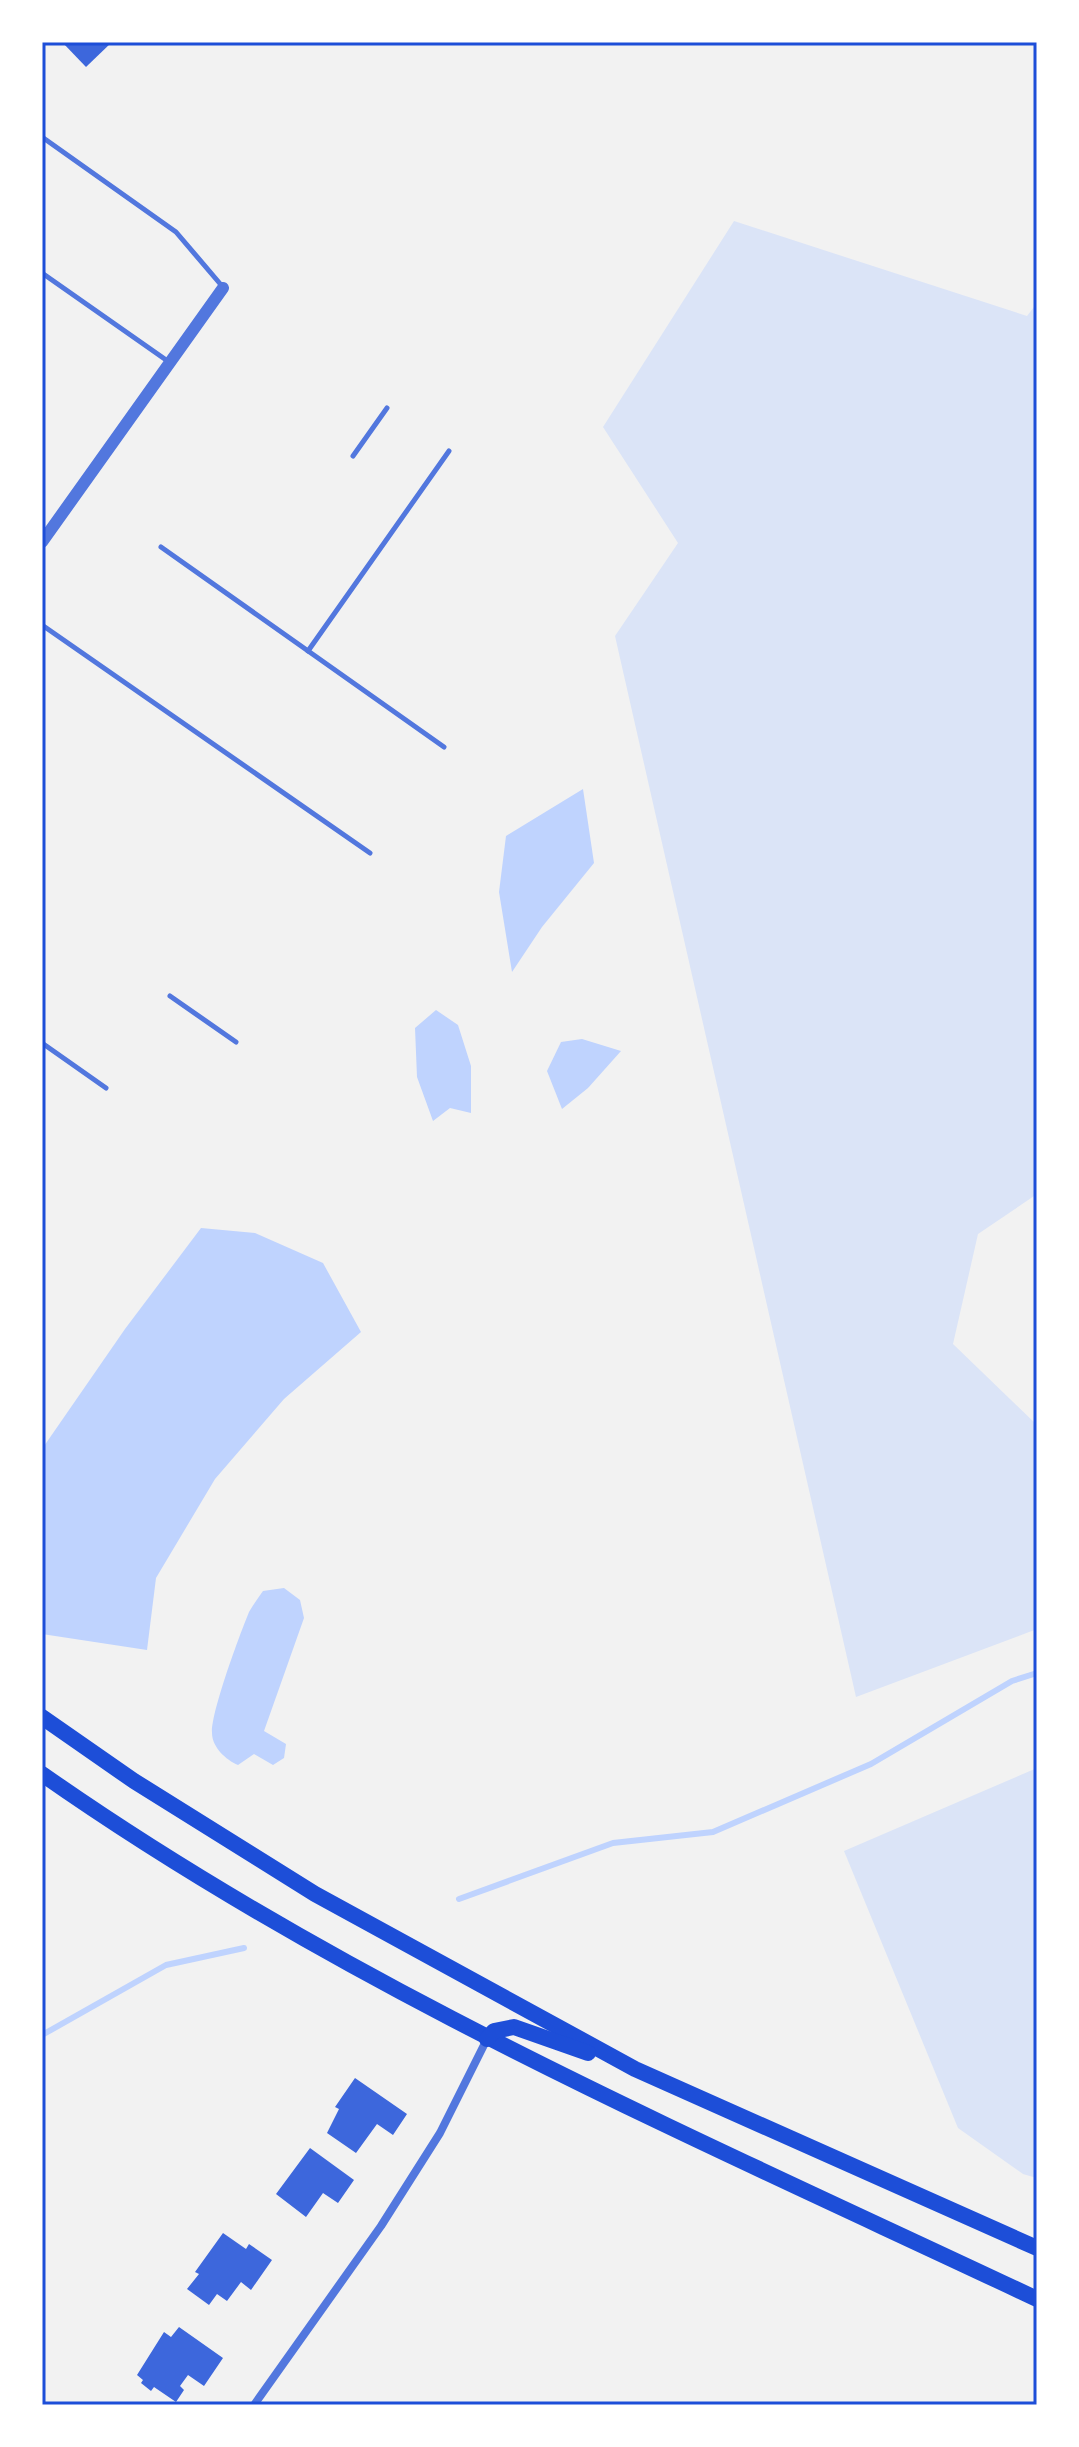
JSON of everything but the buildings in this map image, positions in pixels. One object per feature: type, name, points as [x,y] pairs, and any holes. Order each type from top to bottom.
[{"type":"main road","points":[[42,1717],[134,1781],[315,1894],[635,2069],[1037,2248]]},
{"type":"main road","points":[[42,1774],[103,1817],[281,1924],[487,2039],[1037,2299]]},
{"type":"main road","points":[[487,2039],[494,2031],[514,2027],[635,2069]]},
{"type":"street","points":[[42,542],[223,288]]},
{"type":"street","points":[[254,2405],[381,2226],[432,2147],[487,2039]]},
{"type":"lane","points":[[42,137],[176,232],[223,288]]},
{"type":"lane","points":[[42,273],[170,363]]},
{"type":"lane","points":[[353,456],[387,408]]},
{"type":"lane","points":[[308,651],[449,451]]},
{"type":"lane","points":[[161,547],[444,747]]},
{"type":"lane","points":[[42,625],[370,853]]},
{"type":"lane","points":[[170,996],[236,1042]]},
{"type":"lane","points":[[42,1043],[106,1088]]},
{"type":"shaded area","points":[[734,221],[1027,316],[1037,303],[1037,1194],[978,1234],[953,1344],[1037,1425],[1037,1629],[856,1697],[615,636],[678,543],[603,427]]},
{"type":"shaded area","points":[[1037,1768],[1037,2178],[1023,2174],[958,2128],[844,1851]]},
{"type":"water","points":[[583,789],[594,863],[542,927],[512,972],[499,892],[506,836]]},
{"type":"water","points":[[436,1010],[458,1025],[471,1066],[471,1113],[450,1108],[433,1121],[417,1077],[415,1028]]},
{"type":"water","points":[[582,1039],[621,1051],[588,1088],[562,1109],[547,1071],[561,1042]]},
{"type":"water","points":[[201,1228],[255,1233],[323,1263],[361,1332],[284,1399],[215,1479],[156,1578],[147,1650],[42,1634],[42,1449],[125,1329]]},
{"type":"water","points":[[284,1588],[300,1600],[304,1618],[264,1731],[286,1744],[284,1758],[273,1765],[254,1754],[238,1765],[224,1756],[214,1743],[212,1733],[216,1708],[249,1612],[263,1591]]},
{"type":"waterway","points":[[459,1899],[613,1843],[713,1832],[871,1764],[1012,1681],[1037,1673]]},
{"type":"waterway","points":[[42,2035],[166,1965],[244,1948]]}]
